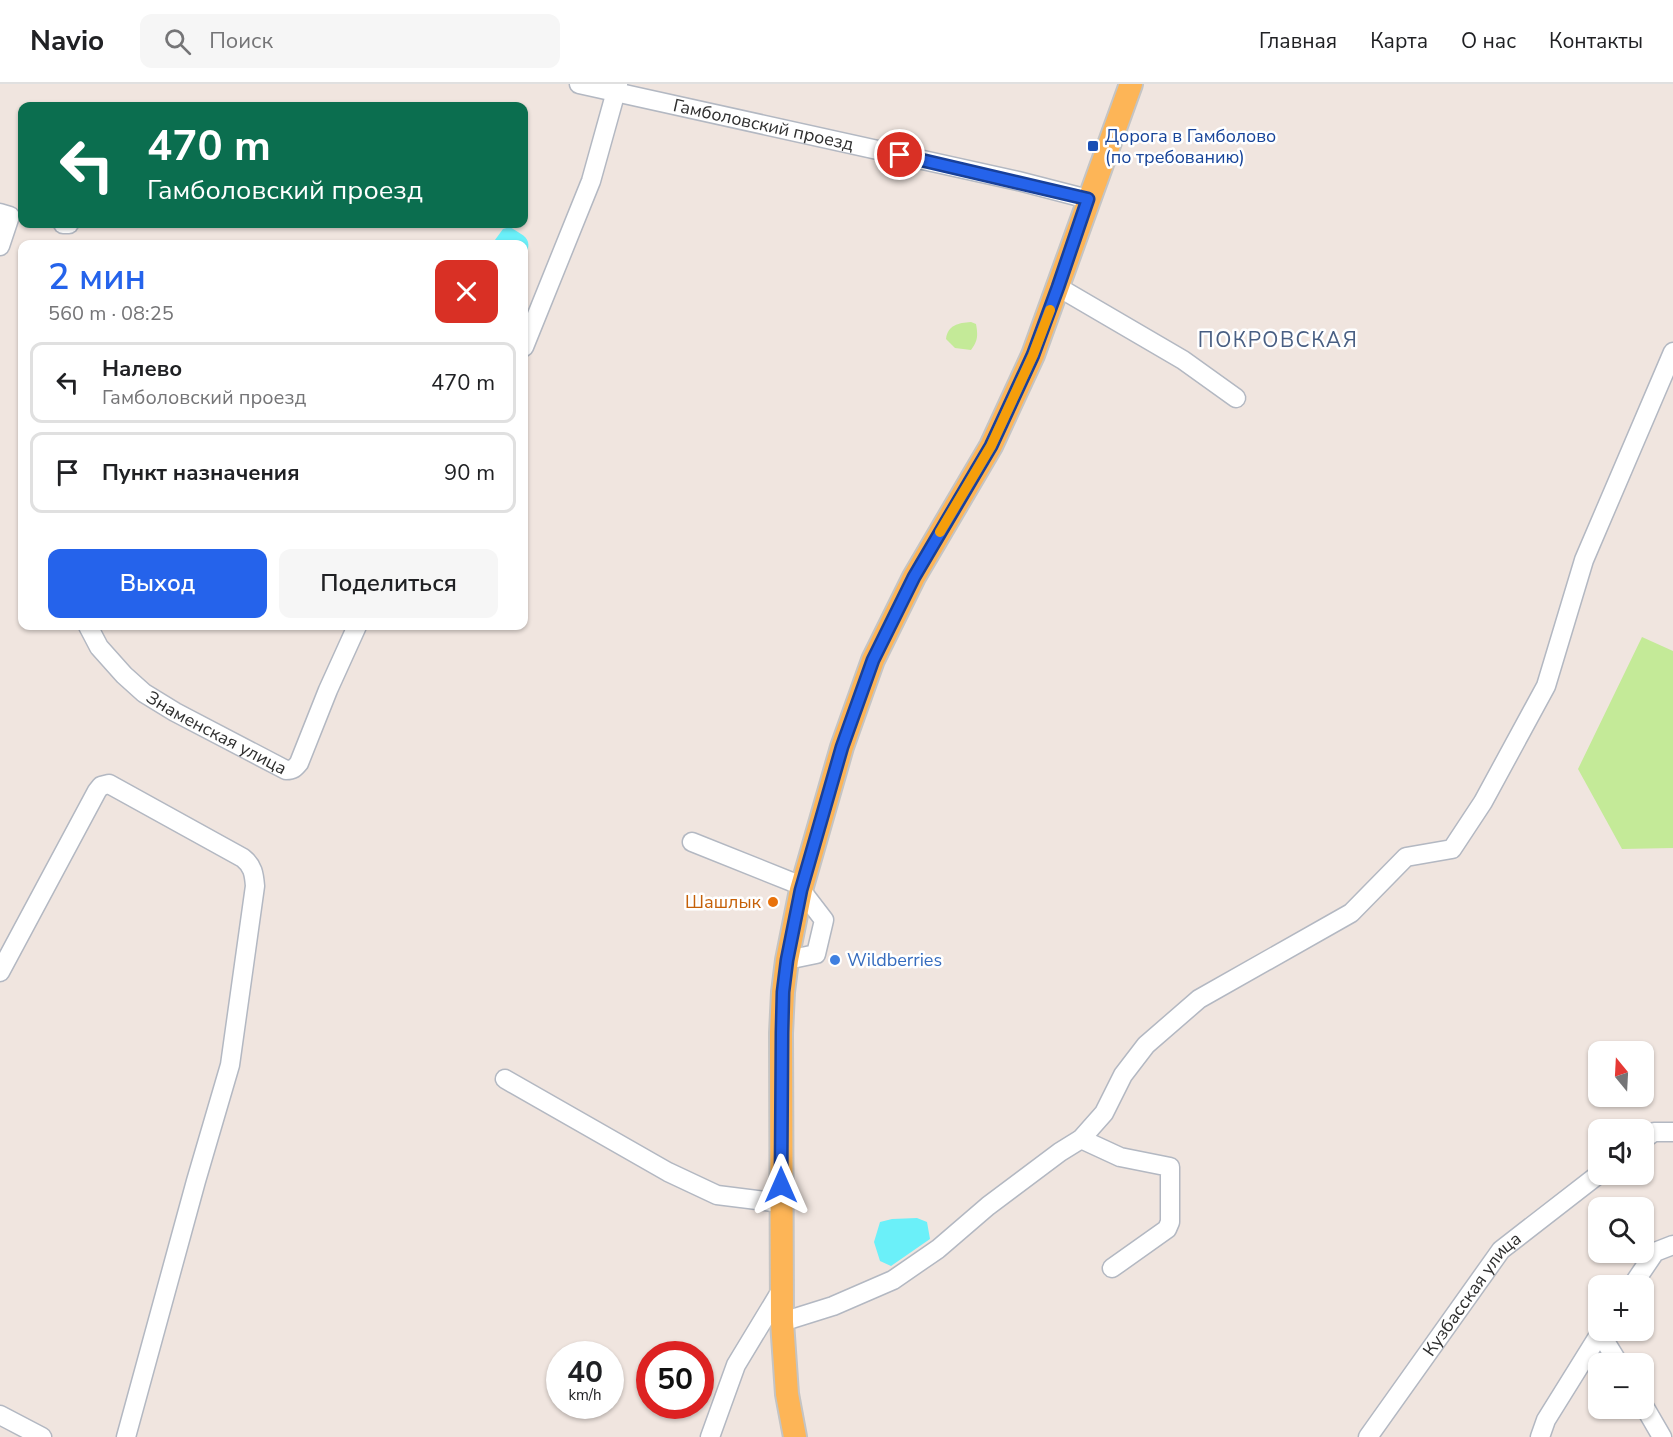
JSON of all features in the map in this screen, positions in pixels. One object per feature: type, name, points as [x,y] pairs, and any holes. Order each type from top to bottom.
[{"type":"main road","points":[[795,1437],[787,1394],[782,1322],[782,1033],[783,992],[787,960],[801,888],[842,747],[873,660],[914,577],[991,446],[1033,355],[1131,84]]},
{"type":"street","name":"Гамболовский проезд","points":[[579,84],[617,88],[1088,199]]},
{"type":"street","points":[[528,337],[591,181],[617,88]]},
{"type":"street","points":[[0,246],[11,216]]},
{"type":"street","points":[[1058,287],[1183,360],[1236,398]]},
{"type":"street","points":[[782,1322],[833,1306],[893,1280],[938,1249],[988,1206],[1081,1139],[1104,1113],[1123,1075],[1146,1045],[1200,999],[1351,913],[1406,857],[1452,849],[1484,802],[1546,686],[1584,560],[1672,358]]},
{"type":"street","name":"Знаменская улица","points":[[90,630],[99,647],[144,693],[175,712],[286,770],[293,770],[299,763],[355,630]]},
{"type":"street","points":[[0,972],[101,786],[109,784],[250,864],[255,886],[230,1065],[126,1437]]},
{"type":"street","points":[[692,842],[801,888]]},
{"type":"street","points":[[505,1078],[668,1172],[717,1195],[782,1203]]},
{"type":"street","points":[[1654,1132],[1673,1132]]},
{"type":"street","points":[[1081,1139],[1120,1157],[1170,1167],[1170,1222],[1167,1228],[1112,1268]]},
{"type":"street","name":"Кузбасская улица","points":[[1368,1437],[1501,1250],[1588,1183]]},
{"type":"street","points":[[1639,1275],[1655,1252],[1673,1245]]},
{"type":"street","points":[[710,1437],[736,1365],[782,1289]]},
{"type":"street","points":[[1540,1437],[1546,1420],[1595,1341]]},
{"type":"street","points":[[0,1415],[42,1437]]},
{"type":"street","points":[[1652,1419],[1662,1437]]},
{"type":"green space","points":[[971,322],[976,324],[977,331],[973,347],[971,350],[955,348],[946,339],[947,334],[958,324]]},
{"type":"green space","points":[[1642,637],[1673,651],[1673,848],[1622,849],[1578,769]]},
{"type":"water","points":[[512,228],[527,240],[495,240],[503,229]]},
{"type":"water","points":[[917,1218],[927,1222],[930,1239],[891,1266],[880,1261],[874,1242],[880,1222]]},
{"type":"slow traffic","points":[[940,532],[991,446],[1033,355],[1050,310]]},
{"type":"place","name":"Дорога в Гамболово (по требованию)","points":[[1093,146]]},
{"type":"place","name":"Шашлык","points":[[773,902]]},
{"type":"place","name":"Wildberries","points":[[835,960]]},
{"type":"district","name":"ПОКРОВСКАЯ","points":[[1278,340]]},
{"type":"route","points":[[781,1185],[783,992],[787,960],[801,890],[842,747],[873,660],[914,577],[991,446],[1033,355],[1088,199],[900,155]]}]
